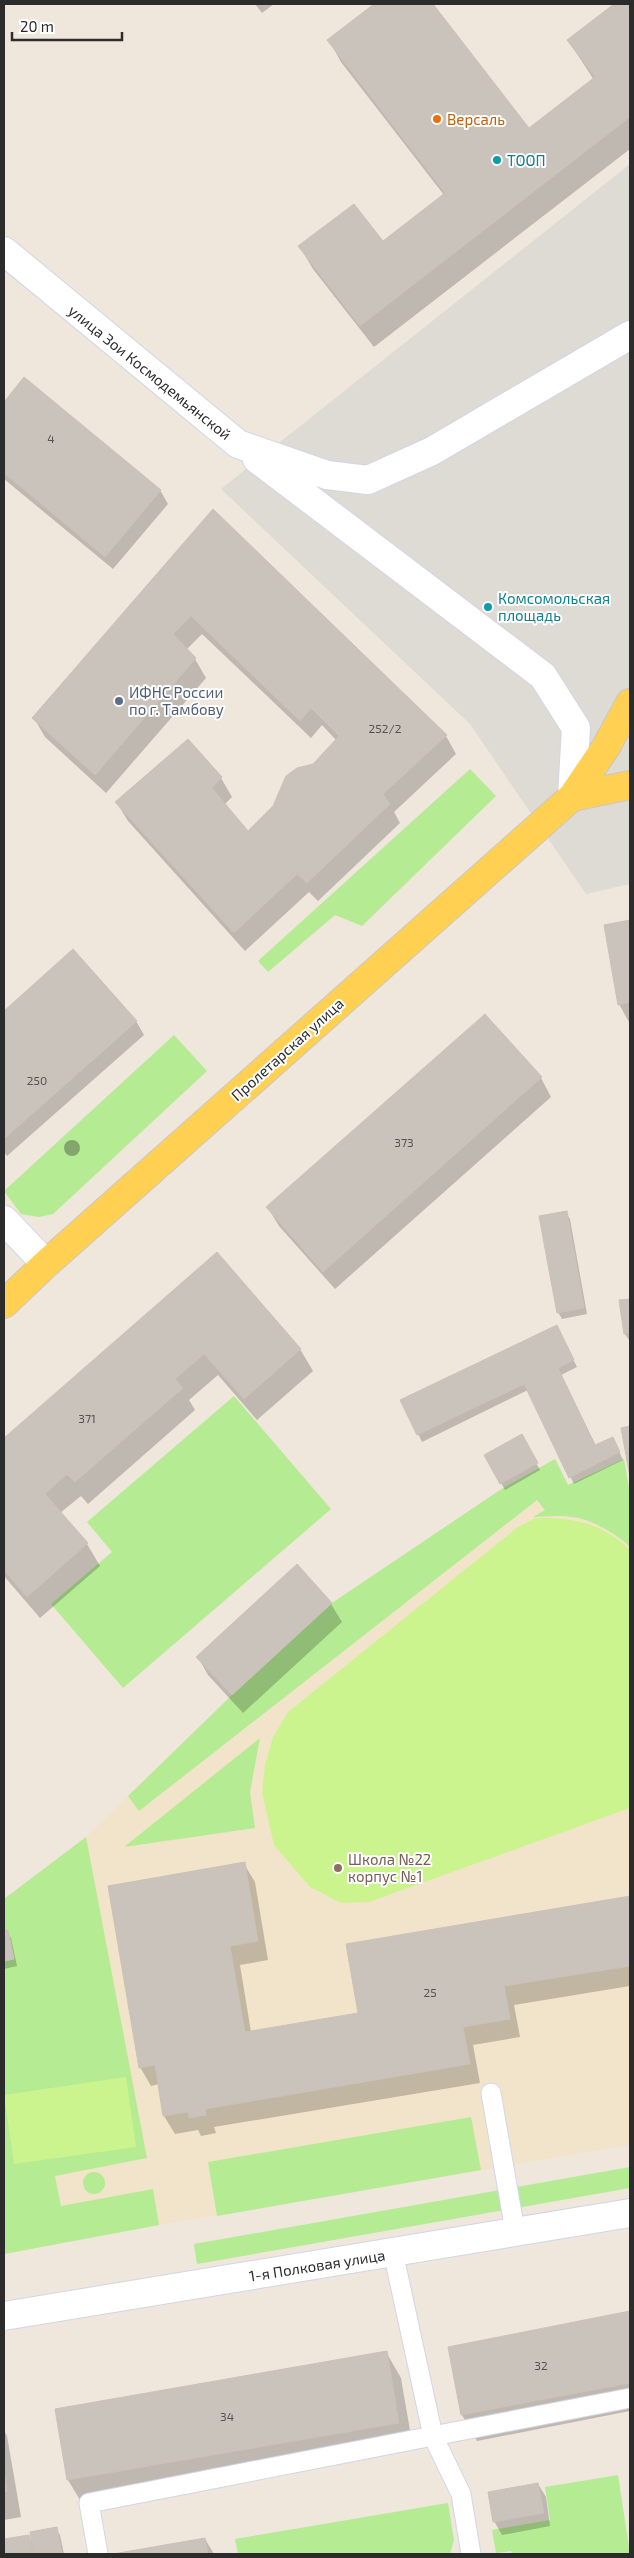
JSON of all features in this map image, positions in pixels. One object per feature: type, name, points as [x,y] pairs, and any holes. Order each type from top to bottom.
[{"type":"main road","name":"Пролетарская улица","points":[[4,1304],[46,1264],[572,797],[606,747],[630,703]]},
{"type":"main road","points":[[572,797],[630,785]]},
{"type":"street","name":"улица Зои Космодемьянской","points":[[4,251],[238,444],[327,475],[368,480],[432,450],[630,335]]},
{"type":"street","points":[[238,444],[543,676],[576,728],[572,797]]},
{"type":"street","points":[[4,1220],[46,1264]]},
{"type":"street","name":"1-я Полковая улица","points":[[4,2316],[630,2213]]},
{"type":"lane","points":[[490,2093],[515,2232]]},
{"type":"lane","points":[[393,2252],[434,2436],[461,2494],[471,2554]]},
{"type":"lane","points":[[98,2554],[89,2503],[630,2398]]},
{"type":"shaded area","name":"Комсомольская площадь","points":[[630,164],[630,884],[586,894],[470,724],[221,489]]},
{"type":"shaded area","name":"Школа №22 корпус №1","points":[[555,1459],[568,1485],[624,1459],[630,1494],[630,2145],[159,2225],[4,2254],[4,1899],[86,1837],[232,1695],[332,1603],[500,1490]]},
{"type":"green space","points":[[470,769],[496,796],[362,926],[335,915],[268,972],[258,961]]},
{"type":"green space","points":[[174,1035],[207,1071],[53,1214],[39,1217],[21,1214],[4,1191]]},
{"type":"green space","points":[[234,1396],[331,1509],[123,1688],[51,1604],[112,1552],[87,1522]]},
{"type":"green space","points":[[555,1459],[568,1485],[624,1459],[630,1494],[630,1547],[611,1532],[579,1518],[567,1516],[533,1517],[545,1510],[537,1500],[139,1811],[128,1796],[232,1695],[332,1603],[500,1490]]},
{"type":"green space","points":[[535,1518],[562,1519],[598,1528],[609,1533],[630,1550],[630,1808],[369,1902],[341,1903],[310,1887],[274,1845],[262,1793],[265,1765],[273,1737],[288,1712],[518,1527]]},
{"type":"green space","points":[[260,1738],[250,1792],[255,1828],[124,1847]]},
{"type":"green space","points":[[86,1837],[147,2158],[55,2176],[61,2206],[153,2189],[159,2225],[4,2254],[4,1961],[14,1959],[8,1930],[4,1931],[4,1899]]},
{"type":"green space","points":[[126,2077],[136,2147],[14,2164],[4,2095]]},
{"type":"green space","points":[[471,2117],[481,2170],[217,2216],[208,2162]]},
{"type":"green space","points":[[630,2167],[630,2188],[197,2264],[194,2244]]},
{"type":"green space","points":[[94,2172],[102,2175],[105,2183],[102,2191],[94,2194],[86,2191],[83,2183],[86,2175]]},
{"type":"green space","points":[[618,2475],[630,2554],[512,2554],[511,2551],[496,2553],[492,2530],[550,2520],[545,2487]]},
{"type":"green space","points":[[448,2503],[454,2540],[450,2554],[238,2554],[235,2539]]},
{"type":"building","name":"ТООП","points":[[374,4],[433,4],[529,128],[595,77],[567,40],[614,4],[627,4],[630,7],[630,117],[360,326],[298,246],[354,204],[383,241],[445,193],[327,40]]},
{"type":"building","points":[[24,377],[161,490],[105,557],[4,473],[4,402]]},
{"type":"building","points":[[213,509],[447,735],[383,794],[390,804],[307,883],[297,874],[234,933],[115,802],[188,739],[222,777],[212,788],[248,831],[273,806],[286,776],[297,768],[313,764],[339,736],[311,708],[300,721],[191,616],[173,634],[196,658],[95,775],[32,718]]},
{"type":"building","points":[[630,920],[630,1002],[618,1005],[604,925]]},
{"type":"building","points":[[73,949],[137,1021],[4,1139],[4,1011]]},
{"type":"building","points":[[485,1014],[542,1077],[323,1272],[266,1207]]},
{"type":"building","points":[[567,1211],[584,1308],[557,1313],[539,1216]]},
{"type":"building","points":[[217,1252],[301,1349],[244,1399],[204,1354],[175,1379],[183,1388],[75,1482],[67,1474],[45,1494],[88,1543],[27,1597],[4,1570],[4,1438]]},
{"type":"building","points":[[630,1299],[630,1333],[624,1334],[619,1300]]},
{"type":"building","points":[[557,1325],[574,1360],[558,1368],[595,1445],[613,1437],[620,1452],[569,1478],[524,1384],[417,1435],[400,1400]]},
{"type":"building","points":[[630,1426],[630,1477],[621,1428]]},
{"type":"building","points":[[522,1434],[538,1463],[500,1484],[484,1455]]},
{"type":"building","points":[[297,1564],[332,1603],[232,1695],[196,1657]]},
{"type":"building","points":[[245,1862],[258,1941],[230,1946],[245,2032],[358,2013],[346,1944],[630,1896],[630,1966],[504,1986],[510,2019],[463,2027],[470,2064],[205,2109],[206,2115],[189,2118],[188,2112],[163,2116],[155,2065],[139,2068],[108,1886]]},
{"type":"building","points":[[8,1930],[14,1959],[4,1961],[4,1931]]},
{"type":"building","points":[[630,2311],[630,2383],[461,2415],[448,2347]]},
{"type":"building","points":[[387,2351],[399,2423],[67,2480],[55,2409]]},
{"type":"building","points":[[4,2470],[7,2491],[4,2492]]},
{"type":"building","points":[[538,2483],[544,2513],[493,2522],[488,2492]]},
{"type":"building","points":[[57,2527],[62,2554],[34,2554],[30,2532]]},
{"type":"building","points":[[29,2535],[33,2554],[5,2554],[4,2539]]},
{"type":"building","points":[[205,2538],[208,2554],[113,2554]]},
{"type":"place","name":"Версаль","points":[[437,119]]},
{"type":"place","name":"ТООП","points":[[497,160]]},
{"type":"place","name":"Комсомольская площадь","points":[[488,607]]},
{"type":"place","name":"ИФНС России по г. Тамбову","points":[[119,701]]},
{"type":"place","name":"Школа №22 корпус №1","points":[[338,1868]]}]
